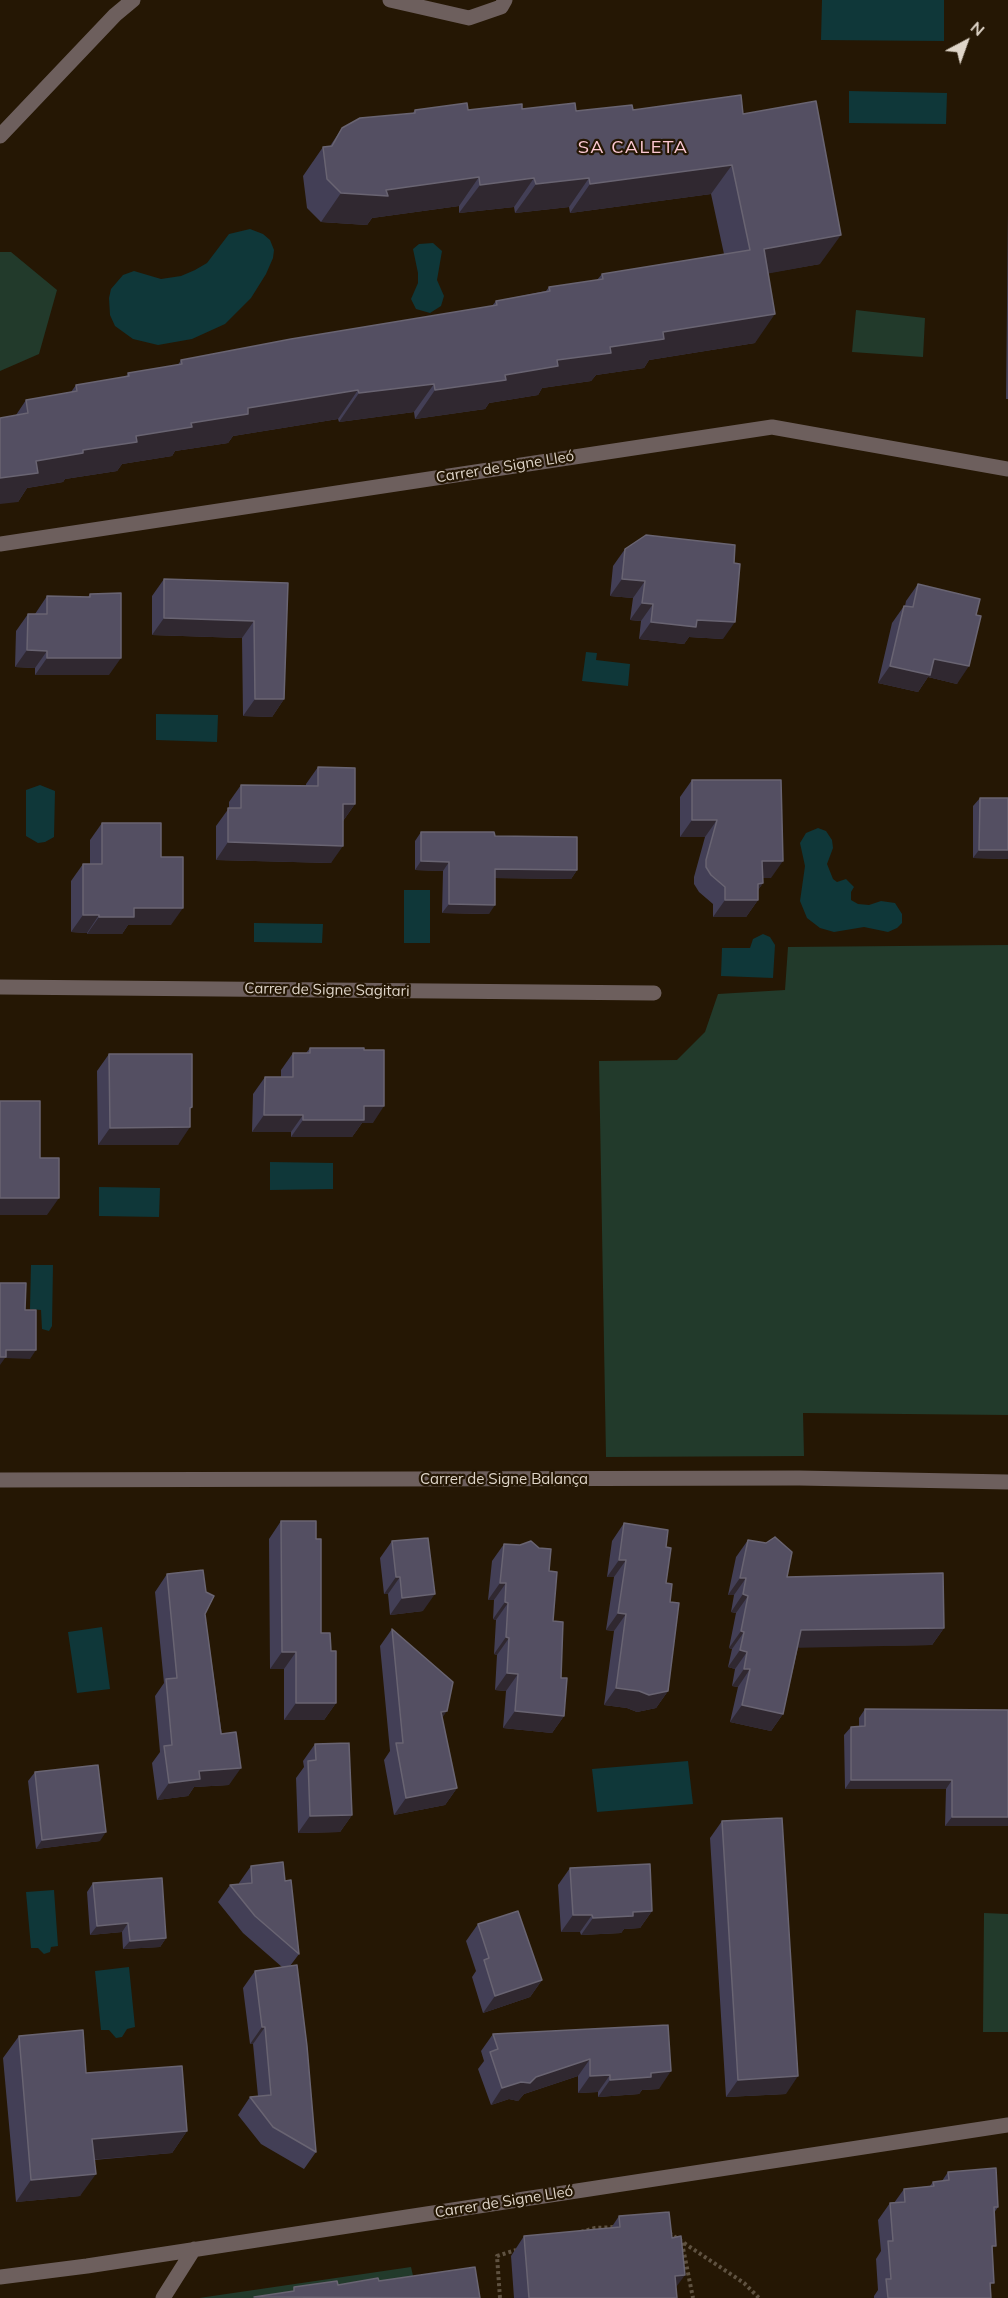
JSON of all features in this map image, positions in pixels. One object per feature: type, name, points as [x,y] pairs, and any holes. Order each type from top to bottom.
[{"type":"street","points":[[0,136],[115,15],[133,0]]},
{"type":"street","points":[[390,0],[469,18],[501,7],[505,0]]},
{"type":"street","name":"Carrer de Signe Lleó","points":[[0,544],[772,427],[1008,469]]},
{"type":"street","name":"Carrer de Signe Sagitari","points":[[0,987],[654,993]]},
{"type":"street","name":"Carrer de Signe Balança","points":[[0,1480],[799,1478],[1008,1482]]},
{"type":"street","name":"Carrer de Signe Lleó","points":[[0,2277],[87,2266],[1008,2125]]},
{"type":"street","points":[[163,2298],[194,2249]]},
{"type":"path","points":[[573,2234],[595,2228],[616,2227]]},
{"type":"path","points":[[666,2231],[744,2283],[759,2298]]},
{"type":"path","points":[[681,2240],[693,2298]]},
{"type":"path","points":[[500,2298],[497,2256],[519,2250]]},
{"type":"green space","points":[[0,252],[11,252],[57,290],[39,354],[0,371]]},
{"type":"green space","points":[[856,310],[925,318],[923,357],[852,352]]},
{"type":"green space","points":[[1008,945],[1008,1415],[803,1413],[804,1456],[606,1457],[599,1061],[677,1060],[705,1032],[718,994],[785,990],[788,947]]},
{"type":"green space","points":[[984,1913],[1008,1914],[1008,2032],[983,2032]]},
{"type":"green space","points":[[411,2267],[417,2293],[383,2298],[199,2298]]},
{"type":"water","points":[[822,0],[944,0],[944,41],[821,40]]},
{"type":"water","points":[[849,91],[947,93],[946,124],[849,123]]},
{"type":"water","points":[[250,229],[263,234],[270,240],[274,250],[273,258],[251,298],[225,324],[192,339],[158,345],[133,339],[115,326],[110,315],[109,298],[111,289],[123,275],[134,271],[161,279],[181,276],[207,263],[229,234]]},
{"type":"water","points":[[433,243],[442,251],[437,280],[444,296],[441,306],[430,313],[416,309],[411,299],[418,283],[413,249],[419,244]]},
{"type":"water","points":[[586,652],[597,653],[596,660],[630,664],[628,686],[582,681]]},
{"type":"water","points":[[156,714],[218,715],[217,742],[156,740]]},
{"type":"water","points":[[40,785],[55,791],[54,837],[38,843],[26,836],[26,790]]},
{"type":"water","points":[[818,828],[826,831],[832,840],[833,848],[827,864],[833,879],[837,882],[846,879],[854,887],[851,900],[858,904],[869,905],[881,901],[895,903],[902,914],[902,923],[897,928],[888,932],[864,927],[834,932],[820,928],[807,918],[800,901],[805,866],[800,843],[806,833]]},
{"type":"water","points":[[404,890],[430,890],[430,943],[404,943]]},
{"type":"water","points":[[254,923],[323,924],[322,943],[254,942]]},
{"type":"water","points":[[763,934],[770,937],[775,945],[773,978],[721,976],[722,948],[750,948],[753,939]]},
{"type":"water","points":[[270,1162],[333,1163],[333,1189],[270,1190]]},
{"type":"water","points":[[99,1187],[160,1188],[159,1217],[99,1216]]},
{"type":"water","points":[[31,1265],[53,1265],[52,1326],[49,1331],[42,1329],[41,1310],[30,1309]]},
{"type":"water","points":[[102,1627],[110,1689],[77,1693],[68,1632]]},
{"type":"water","points":[[688,1761],[693,1804],[597,1812],[592,1769]]},
{"type":"water","points":[[54,1890],[58,1946],[51,1947],[50,1952],[44,1954],[38,1948],[31,1948],[26,1892]]},
{"type":"water","points":[[129,1967],[135,2027],[127,2029],[122,2037],[116,2038],[109,2030],[101,2030],[95,1971]]},
{"type":"building","points":[[741,95],[743,114],[816,101],[841,235],[764,249],[775,314],[663,332],[664,339],[610,347],[611,353],[557,360],[558,366],[505,375],[506,380],[435,390],[434,384],[359,393],[358,390],[248,408],[248,414],[191,423],[192,427],[136,436],[137,442],[83,450],[83,453],[36,461],[38,473],[0,478],[0,418],[28,413],[26,400],[77,391],[76,385],[129,376],[128,373],[182,364],[181,360],[291,339],[497,305],[496,301],[550,291],[549,287],[603,279],[602,274],[750,250],[732,165],[590,184],[589,178],[536,184],[534,178],[480,185],[479,177],[386,190],[388,196],[341,193],[327,179],[323,147],[332,146],[342,128],[360,118],[415,113],[415,110],[467,103],[468,110],[522,104],[522,109],[575,103],[576,111],[632,105],[633,110]]},
{"type":"building","points":[[646,535],[735,545],[734,563],[740,564],[735,622],[697,620],[696,627],[651,622],[653,604],[642,603],[645,581],[622,579],[625,549]]},
{"type":"building","points":[[164,579],[288,583],[284,699],[255,699],[254,621],[164,618]]},
{"type":"building","points":[[918,584],[980,599],[976,615],[981,616],[969,666],[934,659],[930,675],[890,666],[904,606],[913,607]]},
{"type":"building","points":[[121,593],[121,658],[47,658],[47,651],[27,650],[28,614],[47,614],[47,596],[90,597],[90,594]]},
{"type":"building","points":[[318,767],[355,768],[355,804],[343,804],[343,846],[228,842],[228,808],[241,808],[241,785],[318,786]]},
{"type":"building","points":[[692,780],[781,780],[783,861],[762,861],[763,883],[758,884],[758,900],[725,900],[725,887],[711,875],[706,867],[717,820],[692,820]]},
{"type":"building","points":[[980,798],[1008,798],[1008,850],[979,850]]},
{"type":"building","points":[[102,823],[161,823],[161,857],[183,857],[183,908],[134,908],[134,917],[83,915],[83,864],[102,864]]},
{"type":"building","points":[[421,832],[494,832],[495,836],[577,837],[577,870],[495,869],[495,905],[449,904],[449,862],[421,861]]},
{"type":"building","points":[[310,1048],[384,1050],[384,1106],[364,1106],[364,1120],[303,1120],[303,1115],[264,1115],[265,1077],[293,1077],[293,1053],[310,1053]]},
{"type":"building","points":[[109,1054],[192,1054],[190,1127],[110,1128]]},
{"type":"building","points":[[0,1101],[40,1101],[40,1158],[59,1158],[59,1198],[0,1198]]},
{"type":"building","points":[[0,1283],[26,1283],[25,1310],[36,1310],[36,1350],[6,1350],[6,1357],[0,1357]]},
{"type":"building","points":[[281,1521],[316,1521],[316,1539],[321,1539],[321,1633],[330,1633],[331,1651],[336,1651],[336,1703],[296,1703],[296,1652],[282,1652]]},
{"type":"building","points":[[624,1523],[668,1530],[666,1547],[671,1548],[666,1583],[672,1584],[670,1602],[679,1603],[668,1691],[649,1695],[639,1691],[616,1688],[626,1614],[618,1613],[626,1560],[619,1560]]},
{"type":"building","points":[[775,1537],[792,1552],[787,1577],[943,1573],[944,1628],[801,1630],[783,1714],[742,1705],[750,1669],[744,1669],[747,1652],[740,1650],[748,1596],[743,1594],[746,1578],[740,1578],[748,1540],[766,1543]]},
{"type":"building","points":[[428,1538],[435,1594],[402,1598],[400,1577],[396,1577],[392,1541]]},
{"type":"building","points":[[531,1541],[539,1548],[551,1549],[549,1571],[557,1572],[553,1621],[563,1622],[561,1678],[567,1678],[564,1716],[515,1711],[518,1674],[507,1673],[508,1603],[505,1602],[506,1583],[500,1583],[504,1544],[520,1545]]},
{"type":"building","points":[[203,1570],[206,1592],[214,1596],[205,1614],[221,1734],[236,1732],[241,1768],[199,1771],[200,1779],[169,1783],[164,1746],[172,1745],[166,1679],[177,1678],[167,1574]]},
{"type":"building","points":[[392,1629],[453,1682],[447,1711],[441,1712],[457,1788],[406,1798],[396,1743],[403,1743]]},
{"type":"building","points":[[865,1709],[1008,1710],[1008,1817],[952,1817],[952,1780],[851,1780],[851,1727],[865,1726]]},
{"type":"building","points":[[349,1743],[352,1815],[310,1816],[308,1761],[316,1760],[315,1744]]},
{"type":"building","points":[[98,1765],[106,1832],[42,1840],[35,1772]]},
{"type":"building","points":[[782,1818],[798,2076],[738,2080],[722,1821]]},
{"type":"building","points":[[283,1862],[285,1881],[291,1880],[299,1954],[255,1916],[230,1885],[252,1883],[251,1866]]},
{"type":"building","points":[[650,1864],[652,1911],[633,1912],[633,1916],[593,1918],[592,1915],[573,1915],[570,1868]]},
{"type":"building","points":[[162,1878],[166,1938],[130,1941],[128,1923],[97,1926],[93,1883]]},
{"type":"building","points":[[518,1911],[542,1980],[495,1996],[484,1960],[489,1958],[478,1924]]},
{"type":"building","points":[[297,1965],[316,2152],[273,2127],[250,2097],[271,2095],[265,2027],[262,2027],[255,1971]]},
{"type":"building","points":[[668,2025],[671,2071],[651,2073],[651,2077],[610,2080],[610,2075],[590,2076],[590,2059],[536,2077],[530,2083],[521,2082],[502,2088],[490,2052],[498,2049],[493,2034]]},
{"type":"building","points":[[83,2030],[86,2073],[182,2066],[187,2131],[92,2139],[96,2174],[31,2180],[19,2036]]},
{"type":"building","points":[[996,2168],[998,2207],[994,2207],[996,2246],[992,2246],[994,2283],[990,2283],[991,2298],[888,2298],[886,2279],[891,2279],[888,2241],[893,2241],[890,2203],[905,2202],[904,2189],[934,2186],[933,2182],[949,2180],[948,2172]]},
{"type":"building","points":[[669,2212],[672,2238],[681,2236],[685,2275],[675,2276],[677,2298],[529,2298],[524,2236],[620,2227],[619,2216]]},
{"type":"building","points":[[475,2267],[480,2298],[254,2297],[294,2291],[294,2287],[337,2281],[338,2285],[378,2278],[379,2281]]},
{"type":"district","name":"SA CALETA","points":[[633,148]]}]
